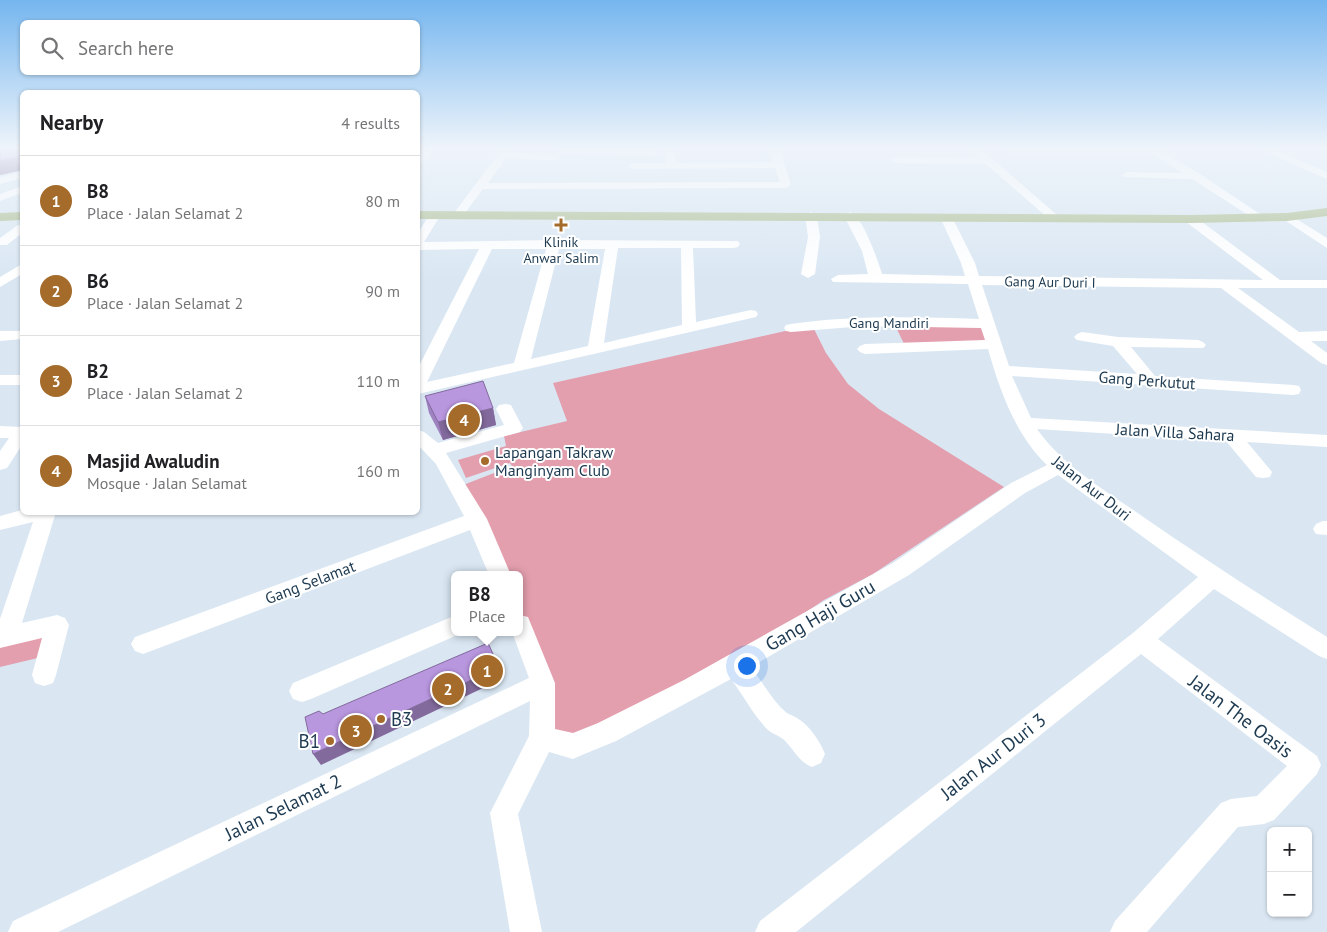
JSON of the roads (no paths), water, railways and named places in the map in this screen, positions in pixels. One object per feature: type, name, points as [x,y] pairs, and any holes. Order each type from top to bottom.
[{"type":"main road","points":[[420,216],[850,216],[1190,219],[1287,217],[1327,212]]},
{"type":"main road","points":[[0,216],[20,216]]},
{"type":"street","points":[[0,198],[16,191]]},
{"type":"street","points":[[458,215],[476,191]]},
{"type":"street","points":[[1023,191],[1053,217]]},
{"type":"street","points":[[1220,191],[1260,218]]},
{"type":"street","points":[[420,239],[434,216]]},
{"type":"street","points":[[808,274],[814,237],[811,216]]},
{"type":"street","points":[[850,216],[868,252],[876,278]]},
{"type":"street","name":"Jalan Aur Duri","points":[[946,217],[968,263],[1002,370],[1024,423],[1042,449],[1060,466],[1213,577],[1327,650]]},
{"type":"street","points":[[1287,217],[1327,244]]},
{"type":"street","points":[[1190,219],[1276,283]]},
{"type":"street","points":[[2,243],[20,230]]},
{"type":"street","points":[[2,243],[20,243]]},
{"type":"street","points":[[521,365],[554,244]]},
{"type":"street","points":[[595,348],[612,244]]},
{"type":"street","points":[[687,244],[689,329]]},
{"type":"street","points":[[420,246],[734,244]]},
{"type":"street","points":[[420,379],[487,246]]},
{"type":"street","points":[[0,283],[20,269]]},
{"type":"street","name":"Gang Aur Duri I","points":[[838,279],[973,279],[1070,283],[1327,284]]},
{"type":"street","points":[[1223,284],[1327,360]]},
{"type":"street","points":[[420,389],[751,314]]},
{"type":"street","name":"Gang Mandiri","points":[[791,328],[833,323],[988,324]]},
{"type":"street","points":[[0,336],[20,335]]},
{"type":"street","points":[[1295,337],[1327,336]]},
{"type":"street","points":[[1082,337],[1118,342],[1198,345]]},
{"type":"street","points":[[1118,342],[1150,380]]},
{"type":"street","points":[[865,349],[993,344]]},
{"type":"street","name":"Gang Perkutut","points":[[1002,370],[1293,390]]},
{"type":"street","points":[[0,380],[20,380]]},
{"type":"street","points":[[434,450],[514,428],[504,409]]},
{"type":"street","name":"Jalan Villa Sahara","points":[[1024,423],[1327,441]]},
{"type":"street","points":[[0,432],[20,433]]},
{"type":"street","points":[[0,464],[20,436]]},
{"type":"street","points":[[1232,436],[1263,472]]},
{"type":"street","points":[[420,437],[428,442],[434,450],[477,519],[498,571]]},
{"type":"street","name":"Gang Haji Guru","points":[[542,738],[574,746],[607,732],[667,701],[901,569],[1018,488],[1060,466]]},
{"type":"street","points":[[0,522],[31,515]]},
{"type":"street","points":[[3,637],[43,515]]},
{"type":"street","name":"Gang Selamat","points":[[143,644],[477,519]]},
{"type":"street","name":"Jalan Aur Duri 3","points":[[771,932],[1140,640],[1213,577]]},
{"type":"street","points":[[3,637],[56,625],[44,675]]},
{"type":"street","points":[[302,691],[451,627]]},
{"type":"street","points":[[523,632],[543,683],[542,738],[504,812],[526,932]]},
{"type":"street","name":"Jalan The Oasis","points":[[1126,932],[1231,813],[1264,810],[1307,765],[1140,640]]},
{"type":"street","points":[[735,664],[772,715],[779,723],[788,726],[796,733],[812,754]]},
{"type":"street","name":"Jalan Selamat 2","points":[[24,932],[543,683]]},
{"type":"place","name":"Klinik Anwar Salim","points":[[561,225]]},
{"type":"place","name":"Masjid Awaludin","points":[[464,420]]},
{"type":"place","name":"Lapangan Takraw Manginyam Club","points":[[485,461]]},
{"type":"place","name":"B8","points":[[487,671]]},
{"type":"place","name":"B6","points":[[448,689]]},
{"type":"place","name":"B3","points":[[381,719]]},
{"type":"place","name":"B2","points":[[356,731]]},
{"type":"place","name":"B1","points":[[330,741]]}]
